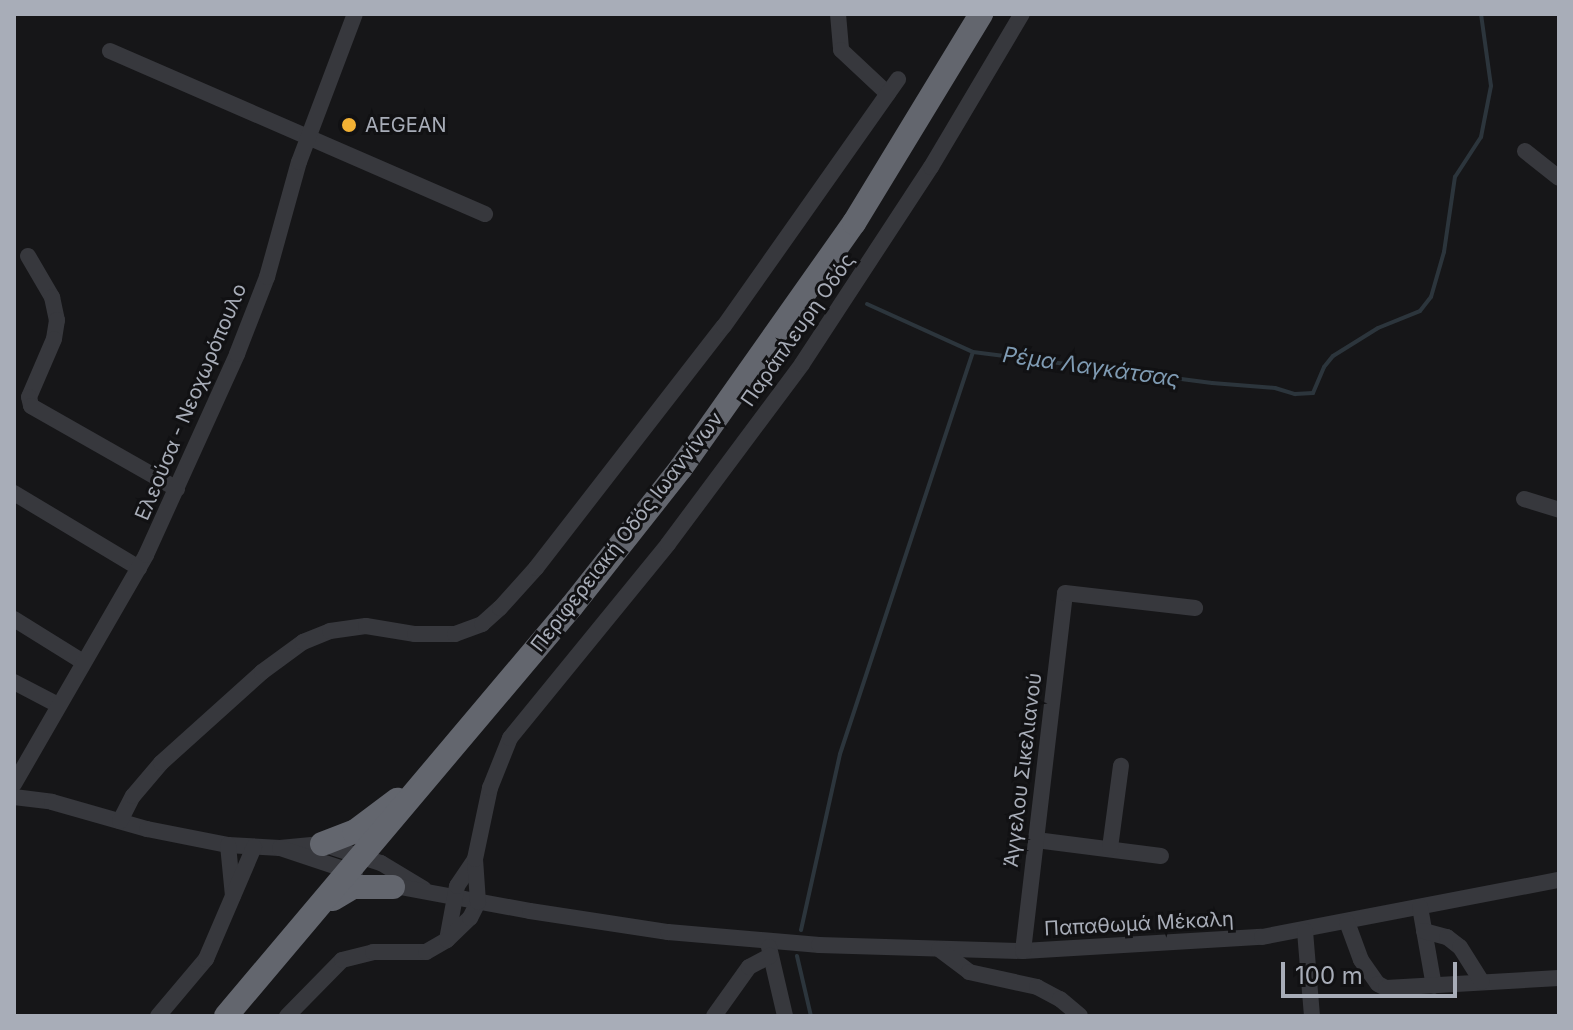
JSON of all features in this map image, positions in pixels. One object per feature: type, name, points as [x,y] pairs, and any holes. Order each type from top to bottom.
[{"type":"highway","name":"Περιφερειακή Οδός Ιωαννίνων","points":[[226,1016],[357,864],[602,569],[744,381],[879,185],[981,14]]},
{"type":"highway","points":[[322,844],[354,832],[425,781]]},
{"type":"highway","points":[[315,912],[353,887],[393,887]]},
{"type":"street","name":"Ελεούσα - Νεοχωρόπουλο","points":[[14,784],[139,568],[177,489],[250,323],[307,137],[355,14]]},
{"type":"street","points":[[841,14],[841,50],[888,94]]},
{"type":"street","name":"Παράπλευρη Οδός","points":[[478,902],[475,859],[494,773],[510,738],[668,544],[802,364],[923,180],[1022,14]]},
{"type":"street","points":[[110,51],[485,214]]},
{"type":"street","points":[[120,821],[133,796],[161,763],[262,672],[303,642],[330,631],[358,626],[415,634],[455,634],[482,624],[500,608],[536,568],[724,326],[898,79]]},
{"type":"street","points":[[1525,151],[1559,178]]},
{"type":"street","points":[[28,256],[52,297],[57,320],[54,339],[29,397],[31,406],[177,489]]},
{"type":"street","points":[[14,493],[139,568]]},
{"type":"street","points":[[1524,499],[1559,510]]},
{"type":"street","name":"Άγγελου Σικελιανού","points":[[1023,951],[1065,593],[1195,608]]},
{"type":"street","points":[[14,619],[83,662]]},
{"type":"street","points":[[14,682],[58,705]]},
{"type":"street","points":[[1110,848],[1121,766]]},
{"type":"street","points":[[14,797],[52,802],[228,845],[280,848],[322,844],[393,887],[425,890]]},
{"type":"street","points":[[1036,840],[1161,856]]},
{"type":"street","points":[[228,845],[233,898]]},
{"type":"street","points":[[158,1016],[206,959],[254,847]]},
{"type":"street","points":[[280,848],[357,864],[386,865],[425,890]]},
{"type":"street","name":"Παράπλευρη Οδός","points":[[447,940],[454,897],[461,877],[475,859]]},
{"type":"street","name":"Παπαθωμά Μέκαλη","points":[[425,890],[478,902],[716,936],[769,948],[1023,951],[1210,941],[1305,931],[1559,880]]},
{"type":"street","points":[[287,1016],[342,960],[373,952],[426,952],[447,940],[470,918],[478,902]]},
{"type":"street","points":[[1420,907],[1434,986]]},
{"type":"street","points":[[1347,922],[1361,960],[1378,984],[1393,989],[1559,978]]},
{"type":"street","points":[[1305,931],[1312,1016]]},
{"type":"street","points":[[1424,931],[1447,937],[1460,947],[1482,982]]},
{"type":"street","points":[[714,1016],[749,967],[769,948]]},
{"type":"street","points":[[769,948],[785,1016]]},
{"type":"street","points":[[939,949],[969,972],[1037,987],[1080,1016]]},
{"type":"waterway","name":"Ρέμα Λαγκάτσας","points":[[801,930],[840,754],[973,352],[1212,383],[1275,388],[1295,394],[1313,393],[1324,367],[1333,356],[1378,328],[1420,311],[1431,297],[1444,252],[1455,177],[1481,137],[1491,86],[1481,14]]},
{"type":"waterway","points":[[867,304],[973,352]]},
{"type":"waterway","name":"Ρέμα Λαγκάτσας","points":[[797,956],[811,1016]]},
{"type":"place","name":"AEGEAN","points":[[349,125]]}]
